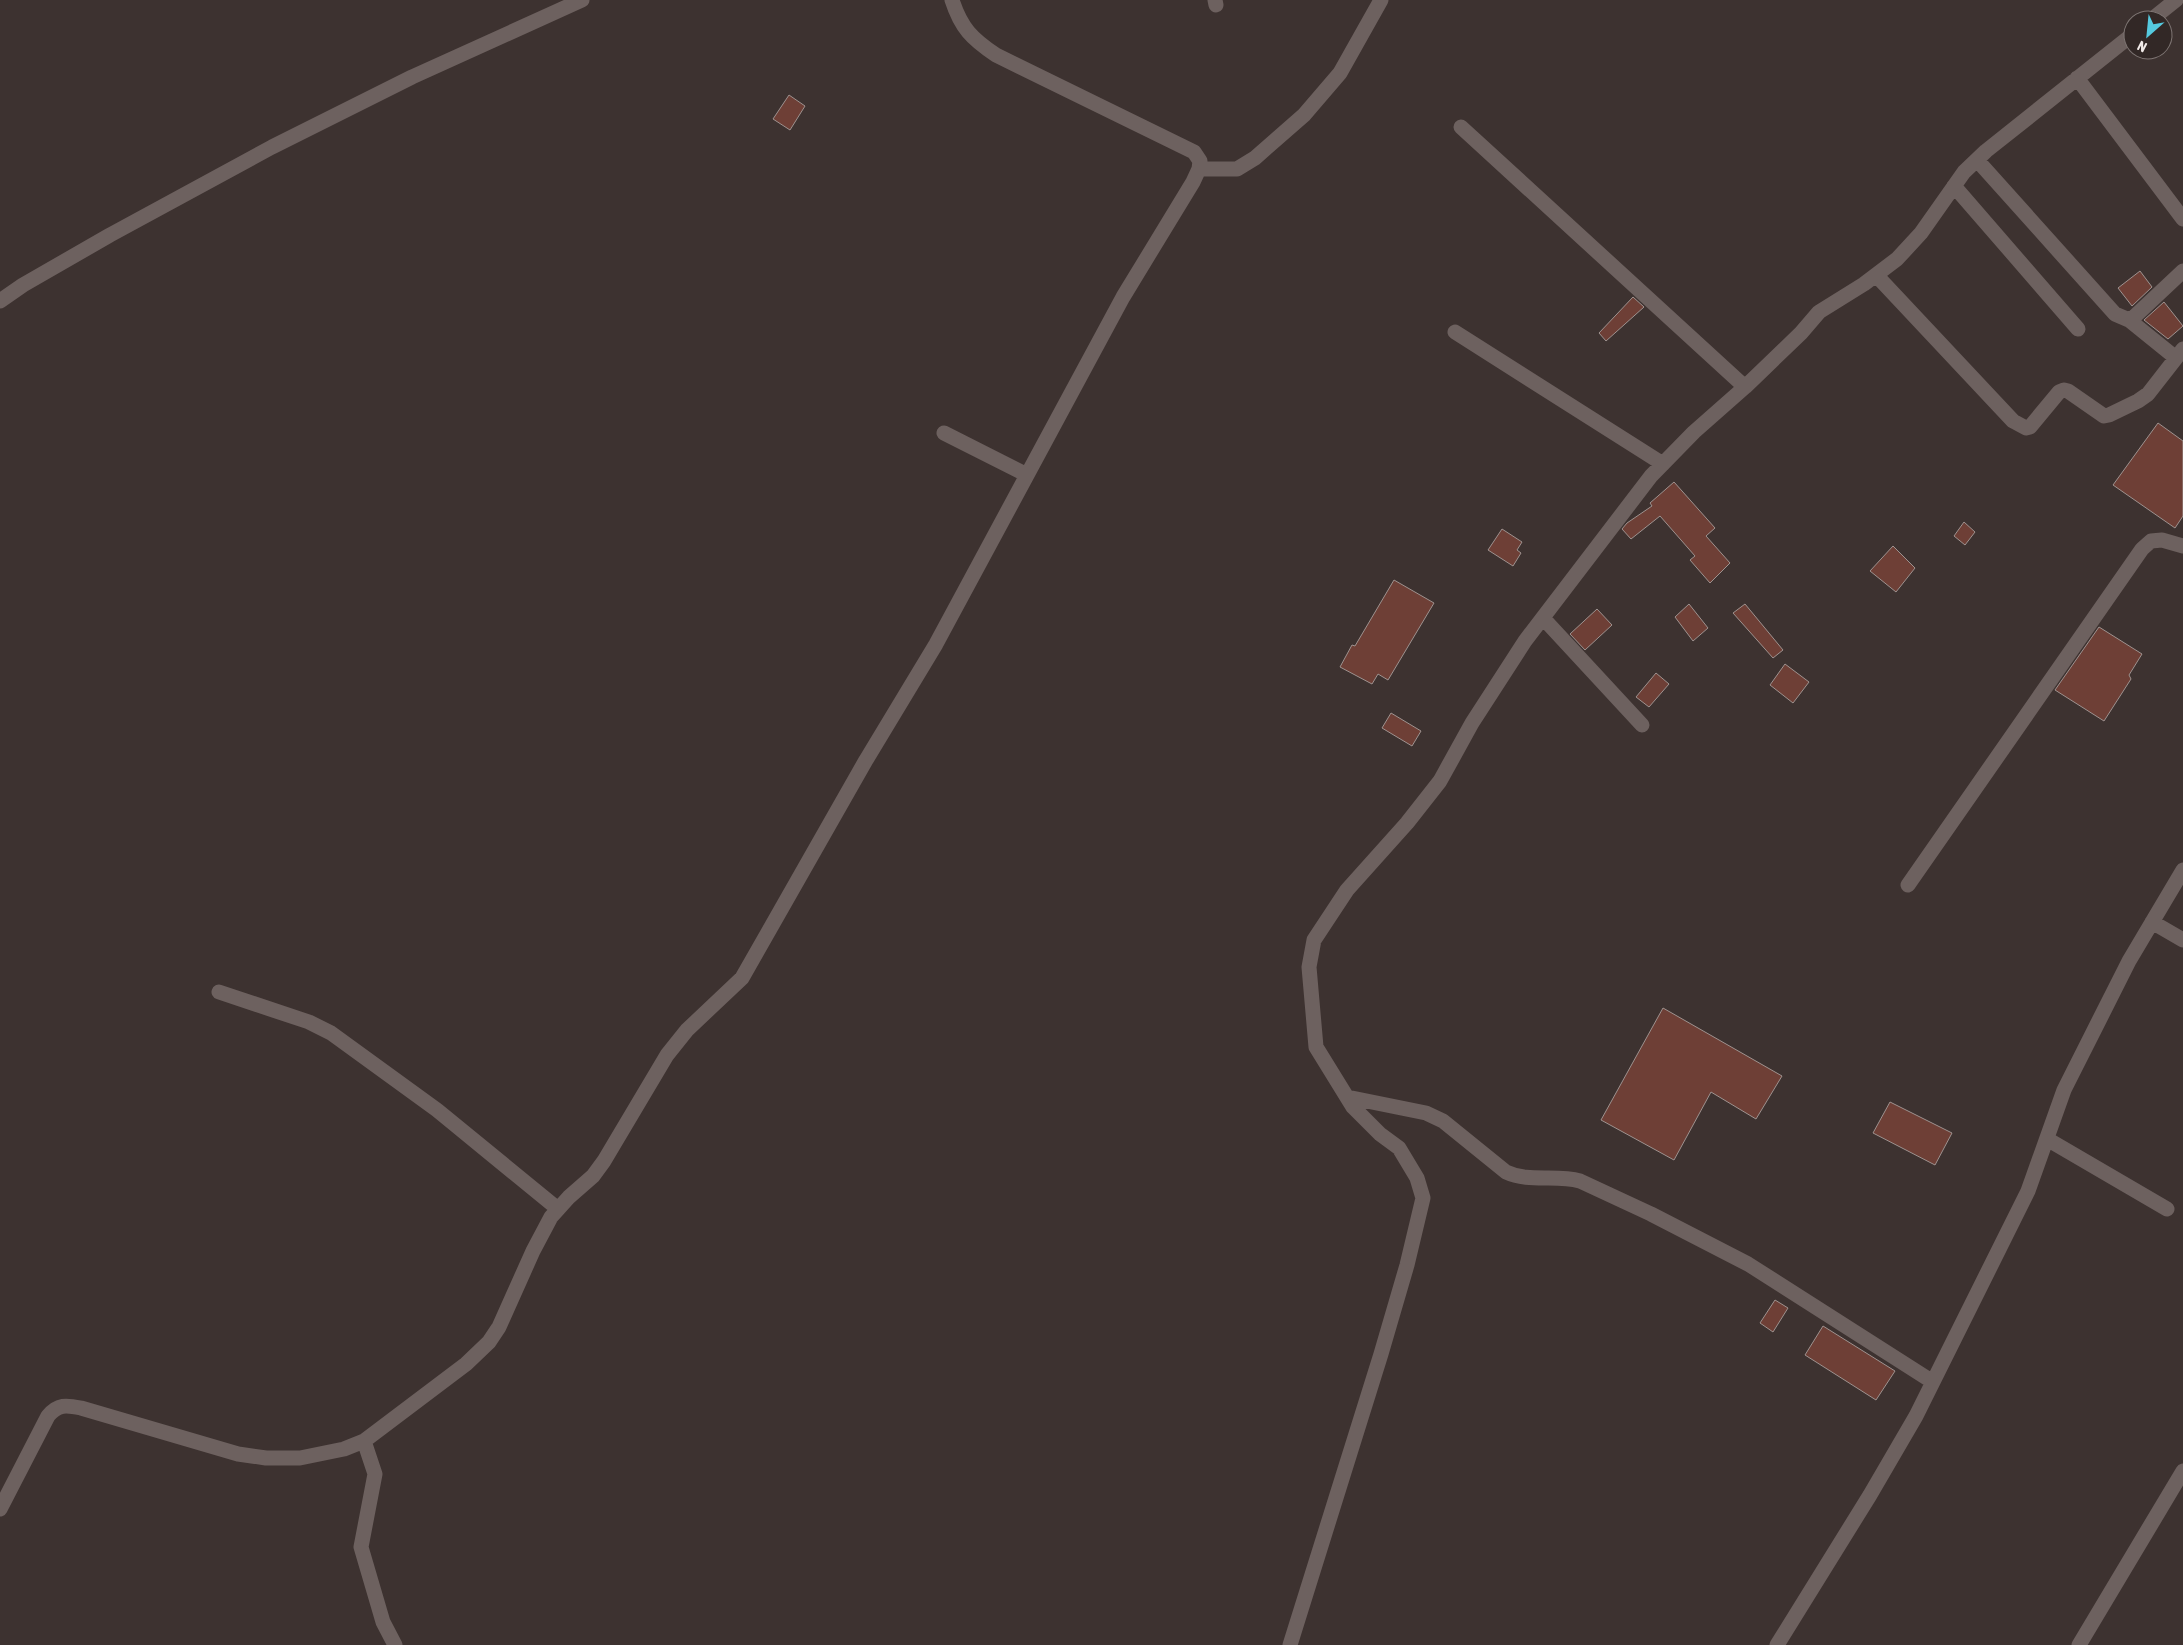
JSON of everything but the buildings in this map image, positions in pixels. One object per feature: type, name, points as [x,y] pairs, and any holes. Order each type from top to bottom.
[{"type":"street","points":[[0,301],[110,235],[272,147],[412,77],[582,0]]},
{"type":"street","points":[[0,1509],[48,1416],[54,1408],[62,1405],[81,1408],[238,1454],[266,1458],[300,1458],[344,1449],[364,1441],[458,1370],[489,1342],[499,1327],[533,1251],[551,1217],[593,1176],[667,1055],[687,1030],[742,978],[866,760],[936,644],[1123,297],[1200,169],[1200,160],[1194,152],[996,55],[977,43],[963,27],[952,0]]},
{"type":"street","points":[[1200,169],[1237,169],[1255,158],[1304,115],[1340,73],[1381,0]]},
{"type":"street","points":[[2164,10],[2176,0]]},
{"type":"street","points":[[1290,1645],[1381,1354],[1410,1255],[1423,1198],[1417,1178],[1399,1148],[1380,1134],[1353,1107],[1316,1047],[1309,967],[1314,940],[1347,890],[1407,823],[1440,781],[1472,722],[1525,641],[1651,476],[1694,432],[1745,387],[1801,333],[1819,312],[1876,276],[1897,259],[1915,239],[1964,172],[2123,42]]},
{"type":"street","points":[[2077,78],[2183,219]]},
{"type":"street","points":[[1461,127],[1745,387]]},
{"type":"street","points":[[1876,276],[2013,421],[2026,428],[2030,427],[2059,392],[2064,390],[2100,414],[2109,416],[2138,402],[2148,394],[2180,353],[2128,320],[2115,314],[1978,160]]},
{"type":"street","points":[[1954,186],[2078,329]]},
{"type":"street","points":[[2128,320],[2183,271]]},
{"type":"street","points":[[1455,332],[1663,464]]},
{"type":"street","points":[[944,433],[1027,476]]},
{"type":"street","points":[[1908,885],[2142,549],[2150,541],[2162,540],[2183,546]]},
{"type":"street","points":[[1543,618],[1642,725]]},
{"type":"street","points":[[1776,1645],[1870,1495],[1916,1416],[2028,1191],[2064,1090],[2129,961],[2183,870]]},
{"type":"street","points":[[2152,922],[2183,940]]},
{"type":"street","points":[[219,992],[309,1022],[331,1033],[437,1110],[558,1209]]},
{"type":"street","points":[[1347,1098],[1426,1112],[1443,1121],[1506,1172],[1518,1178],[1568,1177],[1580,1180],[1652,1214],[1748,1264],[1933,1382]]},
{"type":"street","points":[[2046,1139],[2167,1209]]},
{"type":"street","points":[[364,1441],[375,1474],[361,1547],[383,1622],[395,1645]]},
{"type":"street","points":[[2079,1645],[2183,1471]]}]
